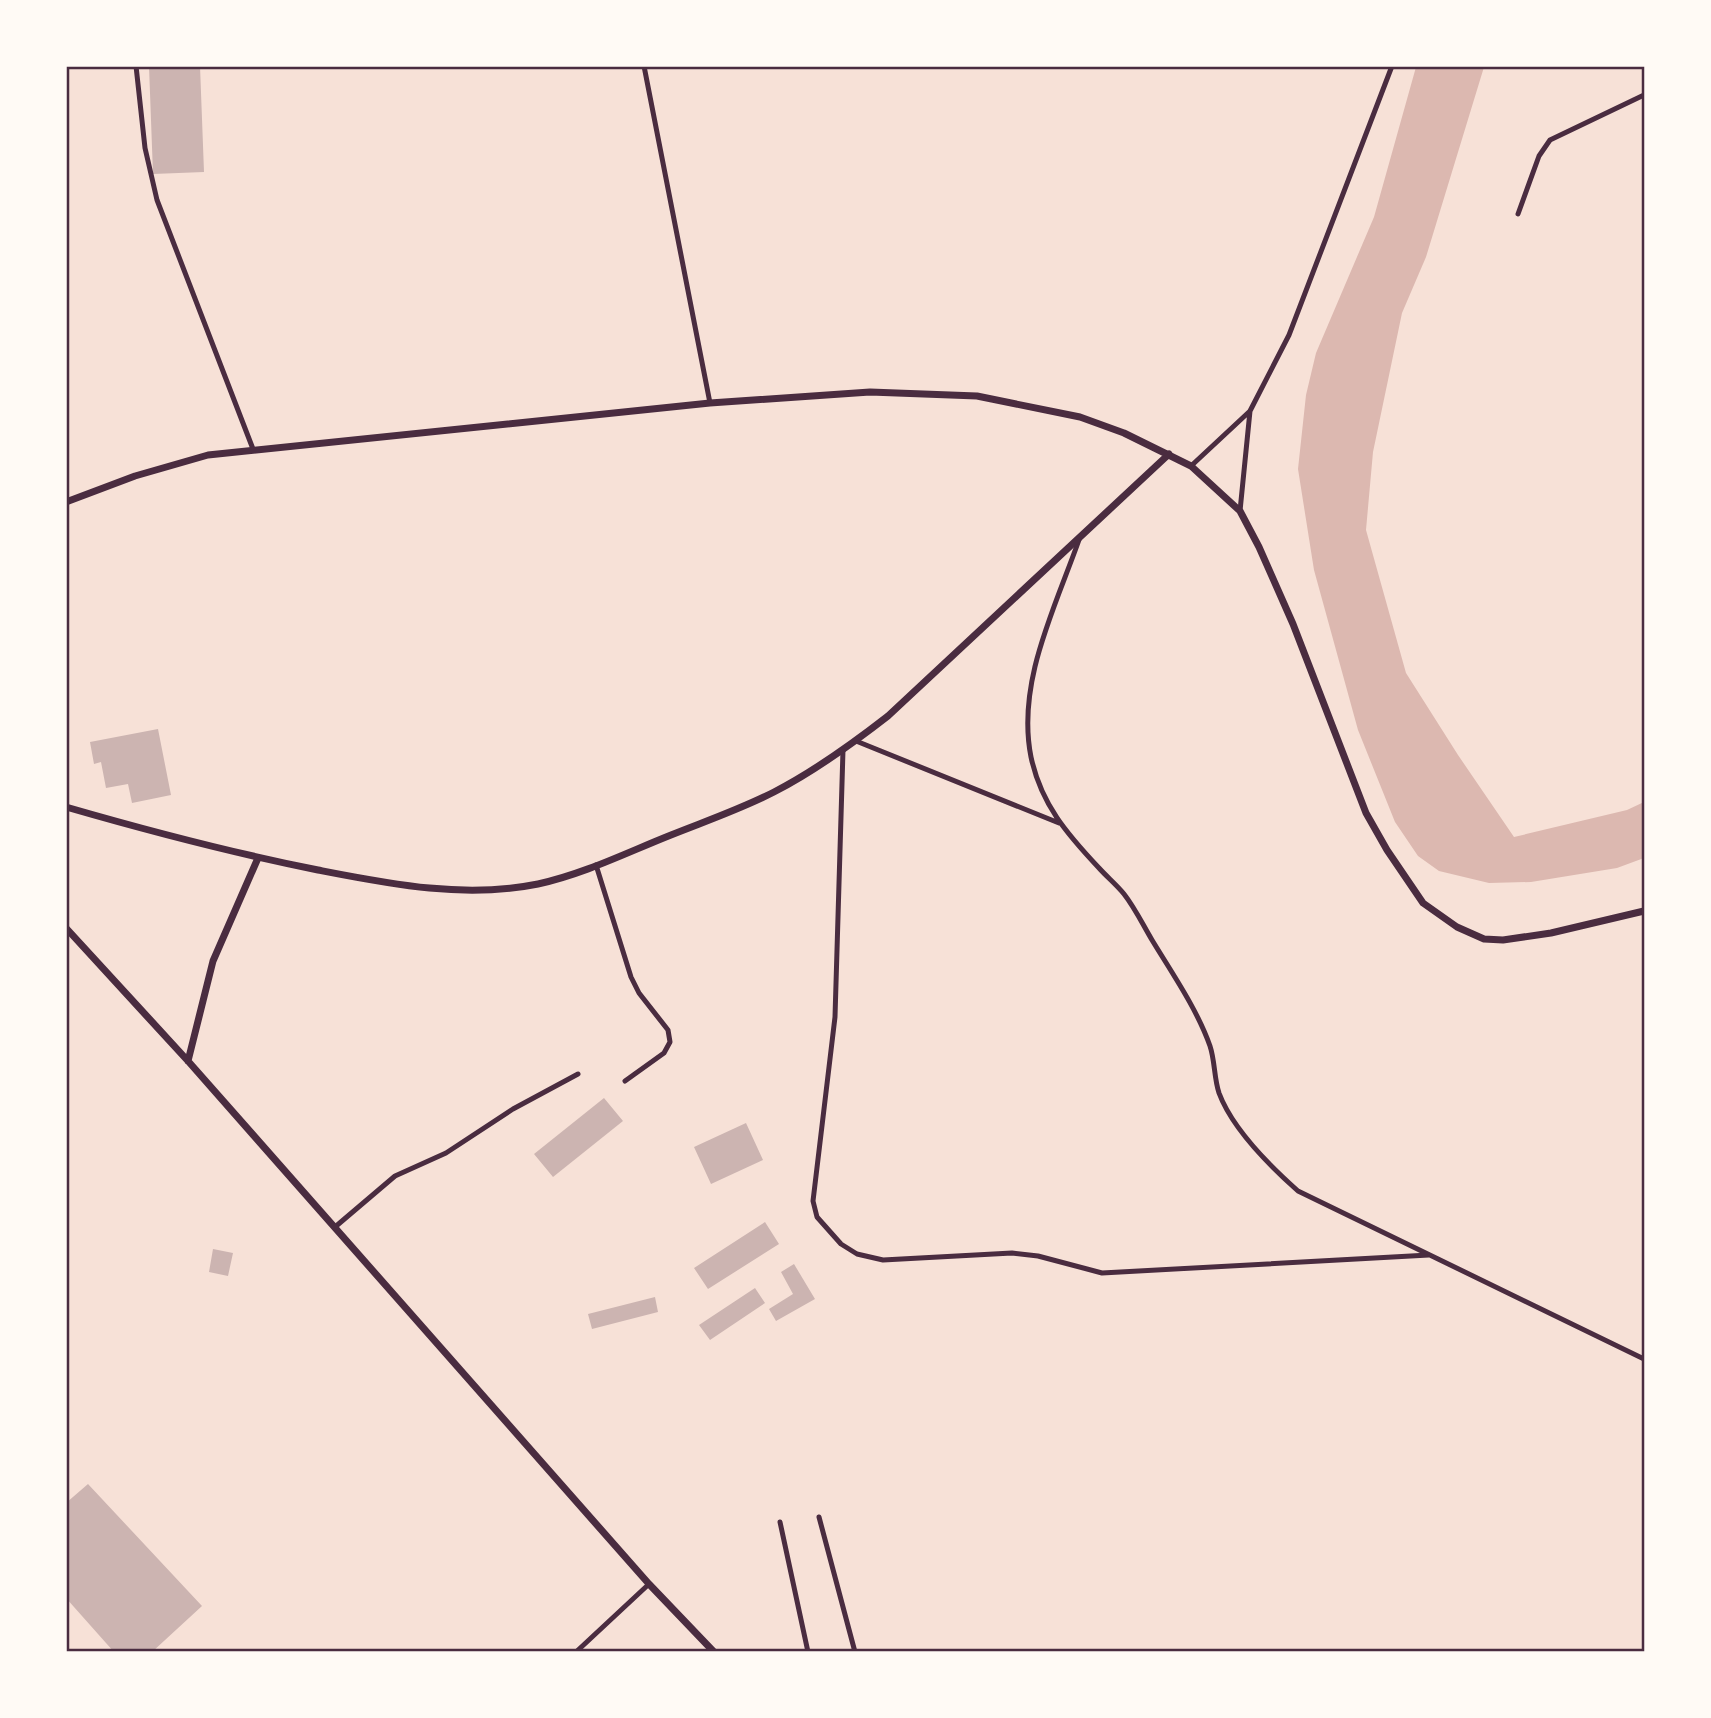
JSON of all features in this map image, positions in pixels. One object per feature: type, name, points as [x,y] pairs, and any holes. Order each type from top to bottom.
[{"type":"street","points":[[66,502],[173,464],[253,449],[710,403],[870,392],[977,396],[1080,417],[1191,466],[1240,511],[1293,624],[1366,813],[1387,850],[1423,902],[1457,927],[1484,939],[1503,940],[1551,933],[1644,911]]},
{"type":"street","points":[[66,807],[258,858],[373,881],[443,890],[537,884],[596,865],[740,808],[776,791],[843,750],[888,716],[1169,454]]},
{"type":"street","points":[[188,1060],[213,961],[258,858]]},
{"type":"street","points":[[66,928],[188,1060],[649,1584],[714,1651]]},
{"type":"lane","points":[[136,66],[145,148],[157,200],[253,449]]},
{"type":"lane","points":[[644,66],[710,403]]},
{"type":"lane","points":[[1191,466],[1250,411],[1289,335],[1392,66]]},
{"type":"lane","points":[[1518,214],[1539,156],[1550,140],[1644,95]]},
{"type":"lane","points":[[1240,511],[1250,411]]},
{"type":"lane","points":[[1081,535],[1036,661],[1029,721],[1031,755],[1040,787],[1059,823],[1125,895],[1202,1028],[1211,1049],[1219,1094],[1240,1128],[1266,1162],[1298,1191],[1644,1359]]},
{"type":"lane","points":[[856,741],[1059,823]]},
{"type":"lane","points":[[843,750],[835,1017],[813,1201],[817,1217],[841,1244],[857,1254],[883,1260],[1013,1254],[1038,1256],[1102,1273],[1430,1255]]},
{"type":"lane","points":[[596,865],[631,977],[639,993],[668,1030],[670,1042],[664,1053],[625,1081]]},
{"type":"lane","points":[[335,1227],[395,1176],[446,1153],[513,1109],[578,1074]]},
{"type":"lane","points":[[820,1517],[855,1651]]},
{"type":"lane","points":[[780,1522],[808,1651]]},
{"type":"lane","points":[[576,1651],[649,1584]]},
{"type":"shaded area","points":[[1416,67],[1484,67],[1426,257],[1402,313],[1373,452],[1366,530],[1406,673],[1514,837],[1627,810],[1644,802],[1644,858],[1617,868],[1531,882],[1489,883],[1439,871],[1418,856],[1395,822],[1358,730],[1314,570],[1298,469],[1306,395],[1316,353],[1374,217]]},
{"type":"building","points":[[149,66],[200,66],[204,172],[153,174]]},
{"type":"building","points":[[158,729],[171,795],[132,803],[128,784],[106,788],[101,762],[94,764],[90,742]]},
{"type":"building","points":[[604,1098],[623,1121],[553,1177],[534,1154]]},
{"type":"building","points":[[746,1123],[763,1160],[711,1184],[694,1147]]},
{"type":"building","points":[[765,1222],[779,1244],[708,1289],[694,1268]]},
{"type":"building","points":[[213,1249],[233,1253],[228,1276],[209,1272]]},
{"type":"building","points":[[794,1264],[815,1299],[776,1321],[769,1309],[793,1294],[781,1272]]},
{"type":"building","points":[[755,1288],[765,1303],[710,1340],[699,1325]]},
{"type":"building","points":[[655,1297],[658,1312],[592,1329],[588,1314]]},
{"type":"building","points":[[88,1484],[202,1606],[152,1652],[114,1652],[66,1598],[66,1503]]}]
